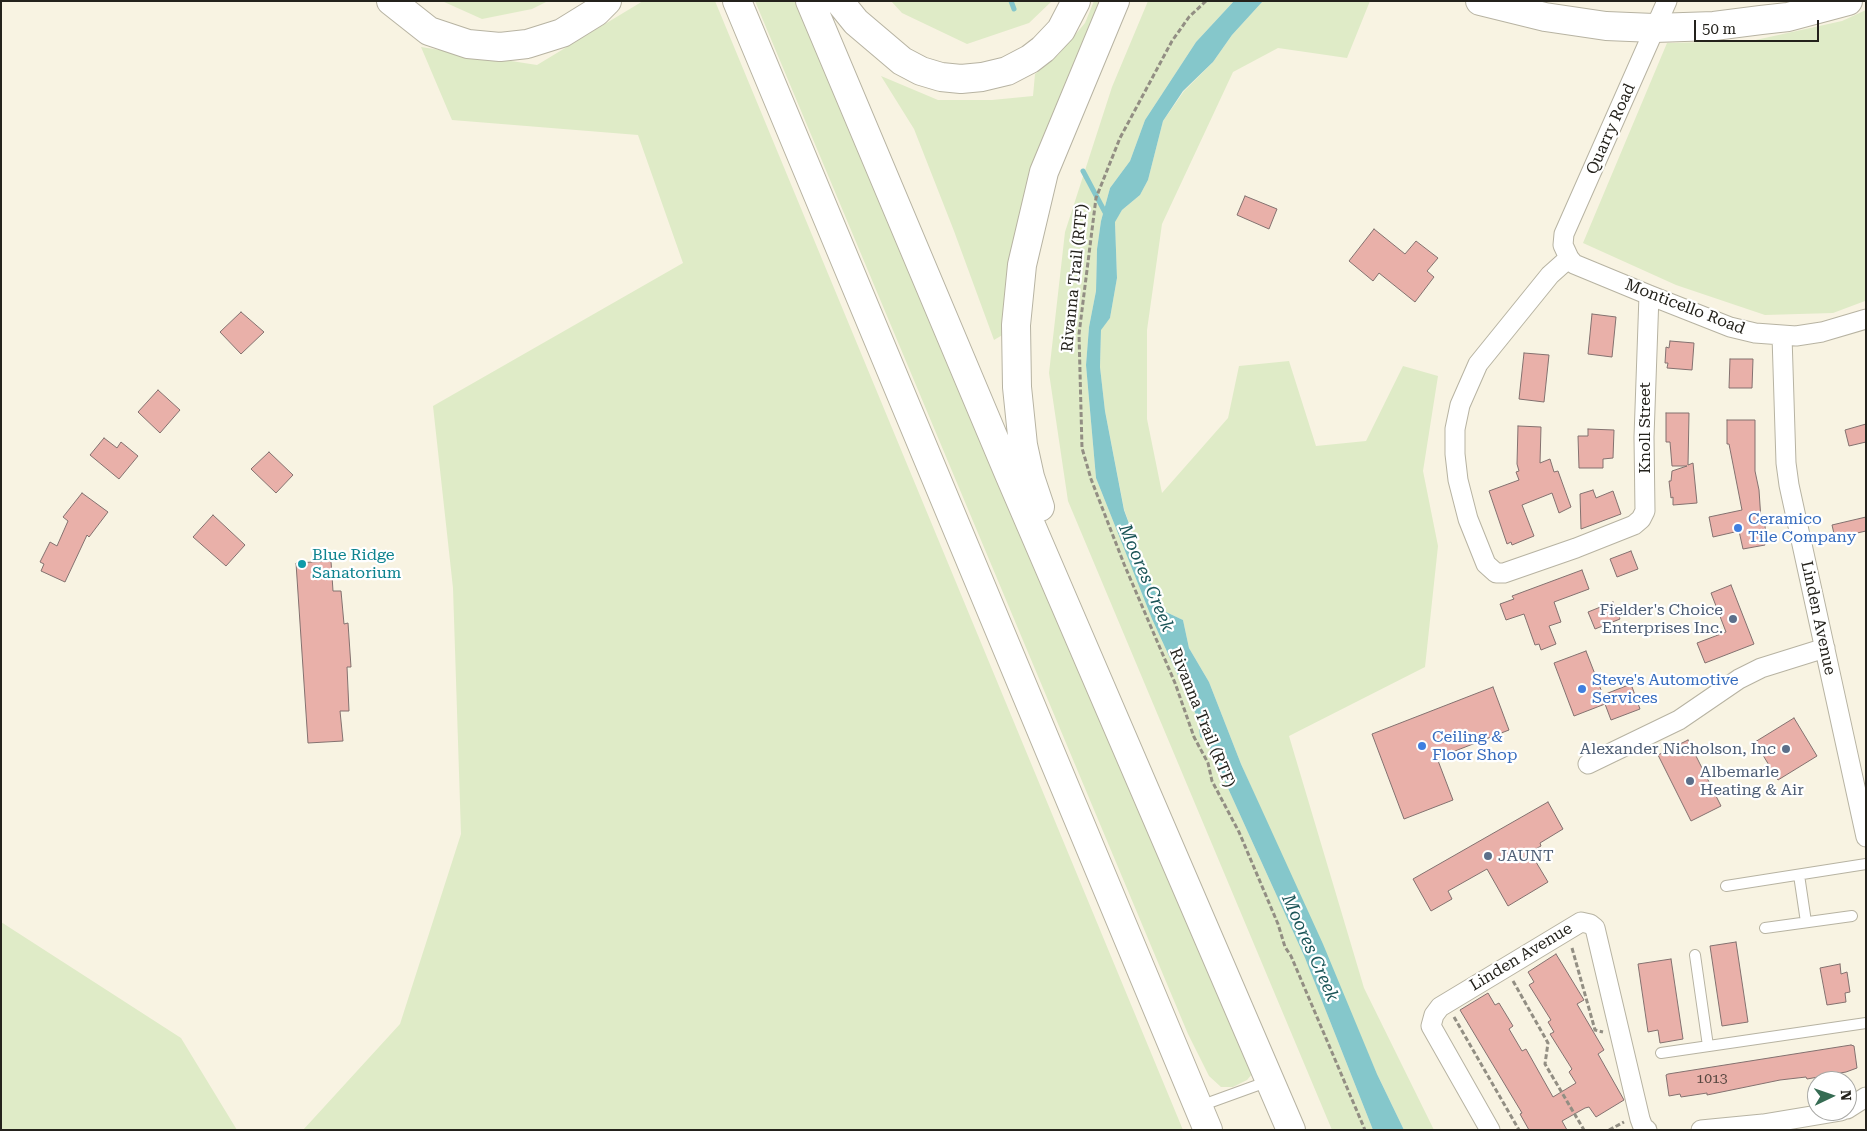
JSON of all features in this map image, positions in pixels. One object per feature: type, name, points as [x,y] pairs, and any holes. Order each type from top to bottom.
[{"type":"main road","points":[[391,1],[429,31],[468,44],[500,47],[527,44],[562,33],[596,12],[607,1]]},
{"type":"main road","points":[[738,1],[1203,1118]]},
{"type":"main road","points":[[810,1],[1131,760],[1291,1130]]},
{"type":"main road","points":[[839,1],[856,22],[902,61],[927,73],[962,79],[982,77],[1007,71],[1030,59],[1043,49],[1061,30],[1076,1]]},
{"type":"main road","points":[[1115,1],[1044,172],[1022,265],[1016,325],[1015,359],[1018,413],[1030,477],[1081,613],[1131,760]]},
{"type":"main road","points":[[1480,1],[1545,17],[1606,26],[1654,28],[1714,26],[1779,18],[1848,1]]},
{"type":"street","name":"Quarry Road","points":[[1568,258],[1563,245],[1564,234],[1667,1]]},
{"type":"street","name":"Monticello Road","points":[[1568,258],[1574,264],[1649,295],[1730,327],[1755,333],[1782,336],[1822,332],[1866,319]]},
{"type":"street","name":"Knoll Street","points":[[1568,258],[1550,275],[1478,364],[1460,405],[1455,429],[1454,454],[1458,480],[1468,519],[1482,554],[1489,568],[1496,572],[1504,573],[1634,525],[1641,519],[1645,511],[1644,428],[1649,295]]},
{"type":"street","name":"Linden Avenue","points":[[1782,336],[1786,463],[1866,838]]},
{"type":"street","points":[[1588,764],[1679,720],[1739,679],[1760,668],[1825,648]]},
{"type":"street","name":"Linden Avenue","points":[[1490,1130],[1431,1026],[1434,1015],[1440,1007],[1581,922],[1590,924],[1595,928],[1640,1119],[1643,1127],[1647,1130]]},
{"type":"street","points":[[1701,1130],[1763,1124],[1807,1117]]},
{"type":"lane","points":[[1726,886],[1866,864]]},
{"type":"lane","points":[[1800,875],[1806,922]]},
{"type":"lane","points":[[1765,928],[1852,916]]},
{"type":"lane","points":[[1695,955],[1708,1046]]},
{"type":"lane","points":[[1661,1053],[1866,1023]]},
{"type":"lane","points":[[1203,1118],[1270,1081]]},
{"type":"path","name":"Rivanna Trail (RTF)","points":[[1206,1],[1189,17],[1172,41],[1120,138],[1096,198],[1079,334],[1082,448],[1091,479],[1131,581],[1175,683],[1194,737],[1208,763],[1212,781],[1239,832],[1270,911],[1278,924],[1284,947],[1291,956],[1365,1130]]},
{"type":"path","points":[[1570,940],[1594,1030],[1609,1033]]},
{"type":"path","points":[[1510,976],[1548,1043],[1545,1064],[1584,1130]]},
{"type":"path","points":[[1450,1012],[1519,1130]]},
{"type":"path","points":[[1609,1130],[1630,1118]]},
{"type":"green space","points":[[442,1],[548,1],[532,9],[482,19]]},
{"type":"green space","points":[[643,1],[715,1],[1183,1130],[303,1130],[400,1024],[461,834],[453,588],[433,406],[683,263],[638,135],[452,120],[421,47],[537,65]]},
{"type":"green space","points":[[755,1],[800,1],[1253,1073],[1247,1080],[1233,1087],[1221,1087],[1209,1076],[1188,1034]]},
{"type":"green space","points":[[891,1],[1052,1],[1029,23],[967,44],[902,13]]},
{"type":"green space","points":[[1094,1],[1106,1],[1009,331],[994,340],[914,129],[881,76],[938,100],[992,100],[1033,96],[1035,74],[1058,55],[1085,23]]},
{"type":"green space","points":[[1148,1],[1234,1],[1196,42],[1145,120],[1130,161],[1110,188],[1101,221],[1097,249],[1096,291],[1089,327],[1086,365],[1096,478],[1152,619],[1198,719],[1200,737],[1207,742],[1305,958],[1373,1130],[1332,1130],[1068,501],[1049,373],[1065,232],[1112,87]]},
{"type":"green space","points":[[1263,1],[1370,1],[1347,58],[1278,48],[1233,72],[1162,224],[1147,330],[1147,419],[1162,493],[1228,418],[1239,366],[1289,361],[1316,446],[1366,441],[1403,366],[1438,376],[1423,471],[1438,546],[1425,667],[1289,736],[1364,988],[1434,1130],[1404,1130],[1377,1074],[1241,764],[1209,682],[1189,648],[1183,620],[1166,612],[1152,586],[1124,509],[1105,411],[1100,367],[1101,329],[1110,318],[1117,278],[1115,221],[1122,210],[1140,195],[1148,180],[1163,121],[1184,91],[1213,62],[1232,35]]},
{"type":"green space","points":[[1866,10],[1865,301],[1833,313],[1765,315],[1676,285],[1583,243],[1667,43],[1751,41],[1842,21]]},
{"type":"green space","points":[[1,922],[181,1038],[237,1130],[1,1130]]},
{"type":"water","name":"Moores Creek","points":[[1234,1],[1263,1],[1232,35],[1213,62],[1183,91],[1163,121],[1148,180],[1140,195],[1122,210],[1115,222],[1117,278],[1110,318],[1101,330],[1100,367],[1105,411],[1124,510],[1152,586],[1166,612],[1183,620],[1189,648],[1209,682],[1241,764],[1323,944],[1377,1074],[1404,1130],[1373,1130],[1305,958],[1207,742],[1200,737],[1198,719],[1152,619],[1096,478],[1086,365],[1089,327],[1096,291],[1097,249],[1101,221],[1110,188],[1130,161],[1145,120],[1196,42]]},
{"type":"building","points":[[1245,196],[1277,209],[1269,229],[1237,215]]},
{"type":"building","points":[[1374,229],[1405,254],[1416,241],[1438,258],[1427,271],[1434,277],[1415,302],[1379,273],[1373,281],[1349,261]]},
{"type":"building","points":[[241,312],[264,332],[241,354],[220,332]]},
{"type":"building","points":[[1592,314],[1616,317],[1612,357],[1588,354]]},
{"type":"building","points":[[1670,341],[1694,343],[1692,370],[1667,368],[1668,363],[1665,363],[1666,347],[1669,348]]},
{"type":"building","points":[[1524,353],[1549,355],[1544,402],[1519,399]]},
{"type":"building","points":[[1730,359],[1753,359],[1752,388],[1729,388]]},
{"type":"building","points":[[158,390],[180,410],[160,433],[138,412]]},
{"type":"building","points":[[1666,413],[1689,413],[1688,465],[1693,463],[1697,503],[1673,505],[1669,481],[1671,481],[1672,471],[1687,466],[1672,466],[1670,442],[1666,442]]},
{"type":"building","points":[[1727,420],[1755,420],[1755,471],[1759,490],[1761,520],[1764,520],[1766,533],[1762,534],[1765,545],[1743,549],[1739,531],[1713,537],[1709,517],[1742,510],[1729,444],[1727,444]]},
{"type":"building","points":[[1866,424],[1866,442],[1849,446],[1845,430]]},
{"type":"building","points":[[1518,426],[1541,427],[1540,463],[1550,459],[1554,472],[1558,471],[1571,507],[1559,513],[1552,493],[1522,505],[1534,536],[1512,545],[1511,542],[1507,544],[1489,491],[1519,480],[1516,472],[1519,471],[1517,464]]},
{"type":"building","points":[[1588,429],[1614,430],[1613,458],[1603,459],[1603,468],[1579,468],[1578,436],[1588,436]]},
{"type":"building","points":[[104,438],[117,448],[121,442],[138,456],[119,479],[90,455]]},
{"type":"building","points":[[269,452],[293,475],[276,493],[251,469]]},
{"type":"building","points":[[1593,490],[1596,498],[1613,491],[1621,514],[1581,529],[1580,494]]},
{"type":"building","points":[[82,493],[108,512],[89,537],[87,535],[65,582],[41,571],[44,564],[40,562],[50,542],[57,546],[68,521],[63,517]]},
{"type":"building","points":[[213,515],[245,545],[226,566],[193,537]]},
{"type":"building","points":[[1866,517],[1866,531],[1835,538],[1832,525]]},
{"type":"building","points":[[1631,551],[1638,569],[1617,577],[1610,559]]},
{"type":"building","points":[[331,561],[333,591],[341,591],[344,624],[348,623],[351,667],[347,667],[349,711],[340,711],[343,741],[308,743],[296,563]]},
{"type":"building","points":[[1582,570],[1589,589],[1554,602],[1561,622],[1549,626],[1556,644],[1541,650],[1539,644],[1535,645],[1524,614],[1506,620],[1500,604],[1514,599],[1512,596]]},
{"type":"building","name":"Fielder's Choice Enterprises Inc.","points":[[1731,585],[1754,644],[1705,663],[1697,643],[1726,632],[1711,593]]},
{"type":"building","points":[[1613,602],[1620,619],[1595,629],[1588,612]]},
{"type":"building","name":"Steve's Automotive Services","points":[[1586,651],[1603,695],[1631,684],[1640,709],[1611,720],[1605,704],[1574,716],[1554,663]]},
{"type":"building","name":"Ceiling & Floor Shop","points":[[1493,687],[1509,730],[1437,758],[1453,800],[1404,819],[1372,734]]},
{"type":"building","name":"Alexander Nicholson, Inc","points":[[1794,718],[1817,756],[1778,780],[1755,742]]},
{"type":"building","name":"Albemarle Heating & Air","points":[[1688,740],[1721,806],[1691,821],[1658,755]]},
{"type":"building","name":"JAUNT","points":[[1548,802],[1563,829],[1540,843],[1541,846],[1530,852],[1548,882],[1508,906],[1487,869],[1448,891],[1452,899],[1431,911],[1413,879]]},
{"type":"building","points":[[1736,942],[1748,1022],[1722,1026],[1710,946]]},
{"type":"building","points":[[1556,954],[1584,1000],[1577,1004],[1604,1050],[1598,1054],[1624,1100],[1596,1117],[1589,1107],[1585,1108],[1562,1121],[1567,1130],[1529,1130],[1520,1114],[1522,1113],[1460,1010],[1488,993],[1495,1005],[1499,1003],[1513,1026],[1509,1029],[1522,1051],[1526,1049],[1553,1097],[1576,1083],[1569,1072],[1572,1069],[1550,1034],[1554,1032],[1548,1022],[1551,1020],[1529,985],[1534,982],[1528,972]]},
{"type":"building","points":[[1671,959],[1683,1039],[1660,1043],[1658,1030],[1648,1032],[1638,964]]},
{"type":"building","points":[[1840,964],[1841,974],[1847,972],[1850,992],[1845,993],[1846,1002],[1827,1005],[1820,968]]},
{"type":"building","points":[[1851,1045],[1854,1046],[1857,1068],[1849,1071],[1807,1071],[1807,1079],[1806,1077],[1780,1080],[1707,1095],[1707,1093],[1681,1097],[1680,1094],[1669,1096],[1666,1075]]},
{"type":"waterway","points":[[1011,1],[1014,9]]},
{"type":"waterway","points":[[1083,171],[1107,216]]},
{"type":"place","name":"Ceramico Tile Company","points":[[1738,528]]},
{"type":"place","name":"Blue Ridge Sanatorium","points":[[302,564]]},
{"type":"place","name":"Fielder's Choice Enterprises Inc.","points":[[1733,619]]},
{"type":"place","name":"Steve's Automotive Services","points":[[1582,689]]},
{"type":"place","name":"Ceiling & Floor Shop","points":[[1422,746]]},
{"type":"place","name":"Alexander Nicholson, Inc","points":[[1786,749]]},
{"type":"place","name":"Albemarle Heating & Air","points":[[1690,781]]},
{"type":"place","name":"JAUNT","points":[[1488,856]]}]
